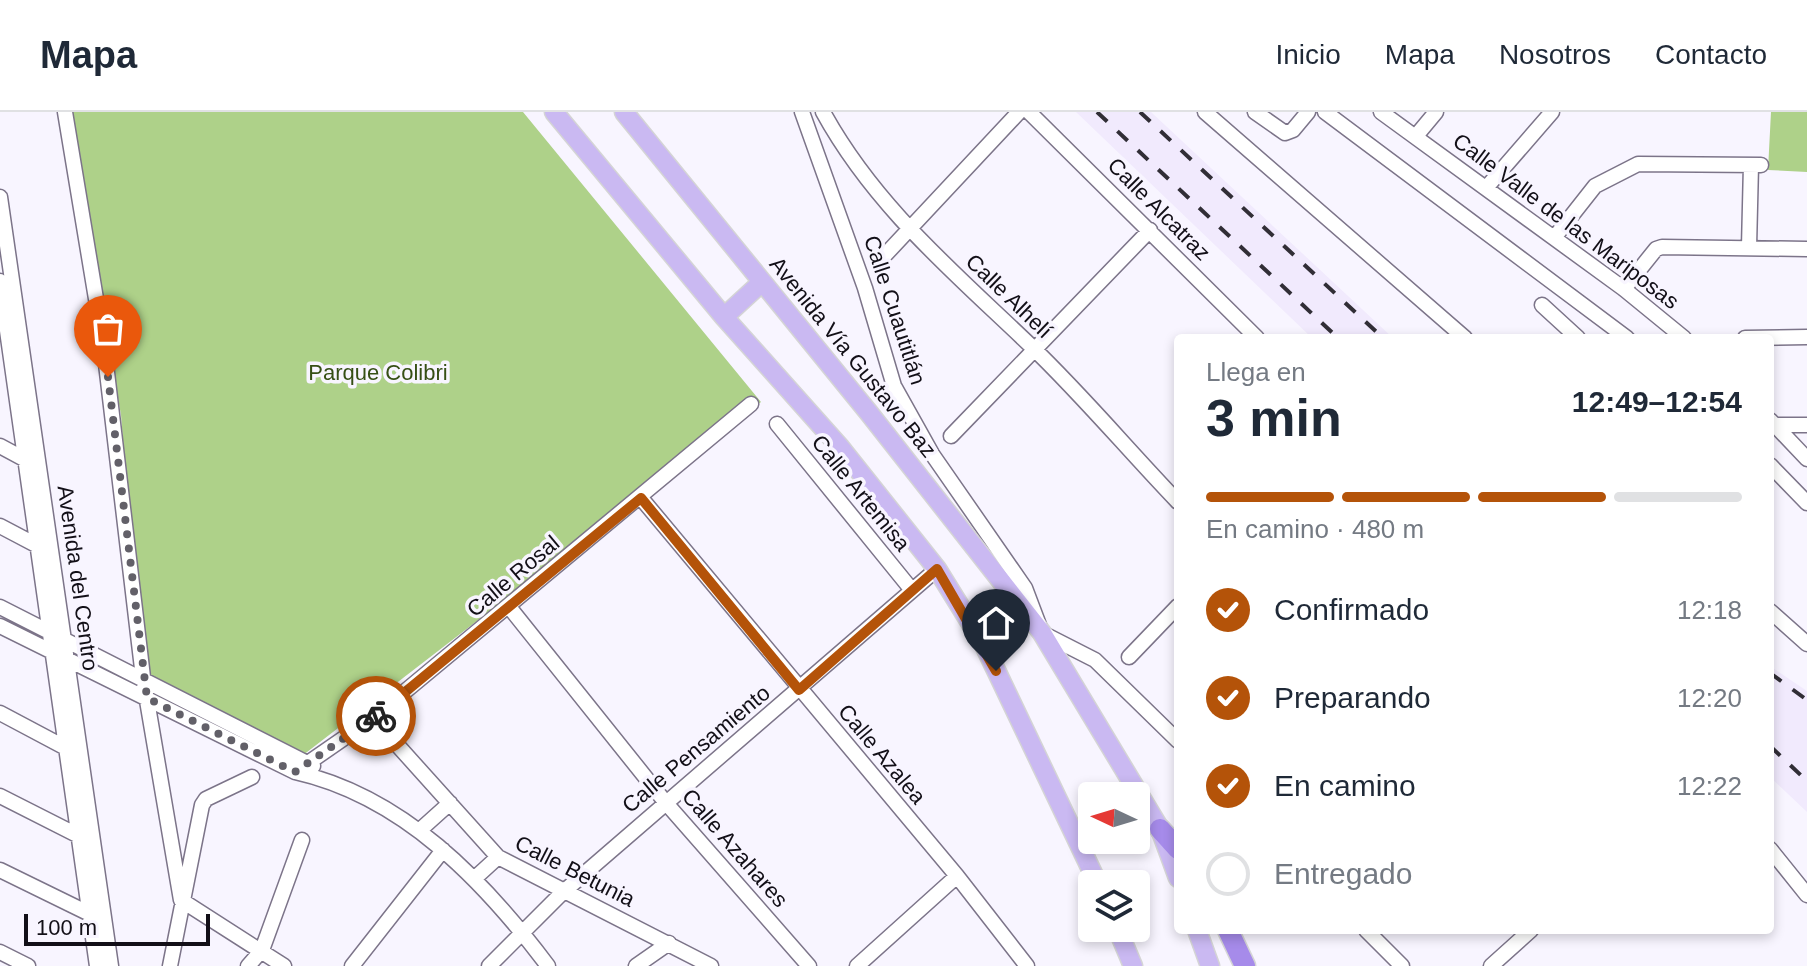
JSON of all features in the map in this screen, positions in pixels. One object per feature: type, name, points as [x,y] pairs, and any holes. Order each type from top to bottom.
[{"type":"highway","points":[[1160,829],[1174,845]]},
{"type":"highway","points":[[1230,934],[1245,966]]},
{"type":"main road","points":[[554,112],[724,317],[840,447],[937,569],[984,645],[1091,870]]},
{"type":"main road","name":"Avenida Vía Gustavo Baz","points":[[624,112],[869,413],[1042,633],[1160,829],[1174,867]]},
{"type":"main road","points":[[724,317],[761,283]]},
{"type":"main road","points":[[1198,934],[1210,966]]},
{"type":"main road","points":[[1123,942],[1133,966]]},
{"type":"street","points":[[65,112],[104,347],[143,677],[181,900],[284,966]]},
{"type":"street","name":"Calle Cuautitlán","points":[[802,112],[865,288],[894,386],[932,454],[1025,588],[1042,633]]},
{"type":"street","name":"Calle Alhelí","points":[[823,112],[870,187],[907,229],[1035,350],[1174,498]]},
{"type":"street","points":[[886,254],[1019,112]]},
{"type":"street","name":"Calle Alcatraz","points":[[1029,112],[1253,334]]},
{"type":"street","points":[[1205,112],[1460,334]]},
{"type":"street","points":[[1255,112],[1285,133],[1293,130],[1308,112]]},
{"type":"street","points":[[1325,112],[1621,334]]},
{"type":"street","name":"Calle Valle de las Mariposas","points":[[1381,112],[1624,289],[1679,334]]},
{"type":"street","points":[[1416,136],[1436,112]]},
{"type":"street","points":[[1486,188],[1552,112]]},
{"type":"street","points":[[1554,238],[1595,186],[1638,164],[1756,165],[1749,247]]},
{"type":"street","name":"Avenida del Centro","points":[[1,200],[58,636]]},
{"type":"street","points":[[951,436],[1150,230]]},
{"type":"street","points":[[1624,289],[1656,249],[1662,247],[1807,249]]},
{"type":"street","name":"Avenida del Centro","points":[[0,281],[6,357],[26,460],[38,546],[62,658],[111,966]]},
{"type":"street","points":[[1542,305],[1574,334]]},
{"type":"street","points":[[1774,338],[1807,337]]},
{"type":"street","name":"Calle Rosal","points":[[295,772],[373,718],[510,608],[751,404]]},
{"type":"street","points":[[1774,422],[1807,425]]},
{"type":"street","name":"Calle Artemisa","points":[[777,424],[911,589]]},
{"type":"street","points":[[1774,424],[1807,459]]},
{"type":"street","points":[[0,446],[26,460]]},
{"type":"street","points":[[1774,469],[1807,503]]},
{"type":"street","name":"Calle Azalea","points":[[641,498],[957,876],[1027,966]]},
{"type":"street","points":[[0,526],[38,546]]},
{"type":"street","name":"Calle Pensamiento","points":[[489,966],[562,893],[937,569]]},
{"type":"street","points":[[0,607],[309,761],[324,779]]},
{"type":"street","name":"Calle Azahares","points":[[510,608],[666,803],[809,966]]},
{"type":"street","points":[[1129,657],[1174,610]]},
{"type":"street","points":[[1774,614],[1804,635]]},
{"type":"street","points":[[0,626],[295,772],[324,779],[420,830],[475,878],[548,966]]},
{"type":"street","points":[[1042,633],[1095,660],[1174,737]]},
{"type":"street","name":"Avenida del Centro","points":[[62,658],[66,748],[97,966]]},
{"type":"street","points":[[0,713],[66,748]]},
{"type":"street","name":"Calle Betunia","points":[[373,718],[498,857],[562,893],[711,966]]},
{"type":"street","points":[[170,966],[202,805],[206,799],[252,777]]},
{"type":"street","points":[[0,796],[77,835]]},
{"type":"street","points":[[420,830],[450,803]]},
{"type":"street","points":[[248,966],[262,950],[302,840]]},
{"type":"street","points":[[352,966],[443,850]]},
{"type":"street","points":[[1774,854],[1807,895]]},
{"type":"street","points":[[475,878],[498,857]]},
{"type":"street","points":[[0,870],[90,914]]},
{"type":"street","points":[[857,966],[957,876]]},
{"type":"street","points":[[1370,934],[1402,966]]},
{"type":"street","points":[[1491,966],[1527,934]]},
{"type":"street","points":[[636,966],[669,943]]},
{"type":"street","points":[[0,952],[28,966]]},
{"type":"shaded area","points":[[1076,112],[1151,112],[1389,334],[1308,334]]},
{"type":"shaded area","points":[[1774,669],[1807,691],[1807,812],[1774,781]]},
{"type":"green space","name":"Parque Colibri","points":[[67,112],[523,112],[761,402],[298,759],[141,669],[121,415]]},
{"type":"green space","points":[[1771,112],[1807,112],[1807,172],[1768,170]]},
{"type":"railway","points":[[1097,112],[1334,334]]},
{"type":"railway","points":[[1140,112],[1379,334]]},
{"type":"railway","points":[[1774,676],[1807,700]]},
{"type":"railway","points":[[1774,750],[1807,781]]},
{"type":"way so far","points":[[108,377],[147,698],[295,772],[376,716]]},
{"type":"route","points":[[376,716],[641,498],[799,690],[937,569],[984,645],[996,671]]}]
